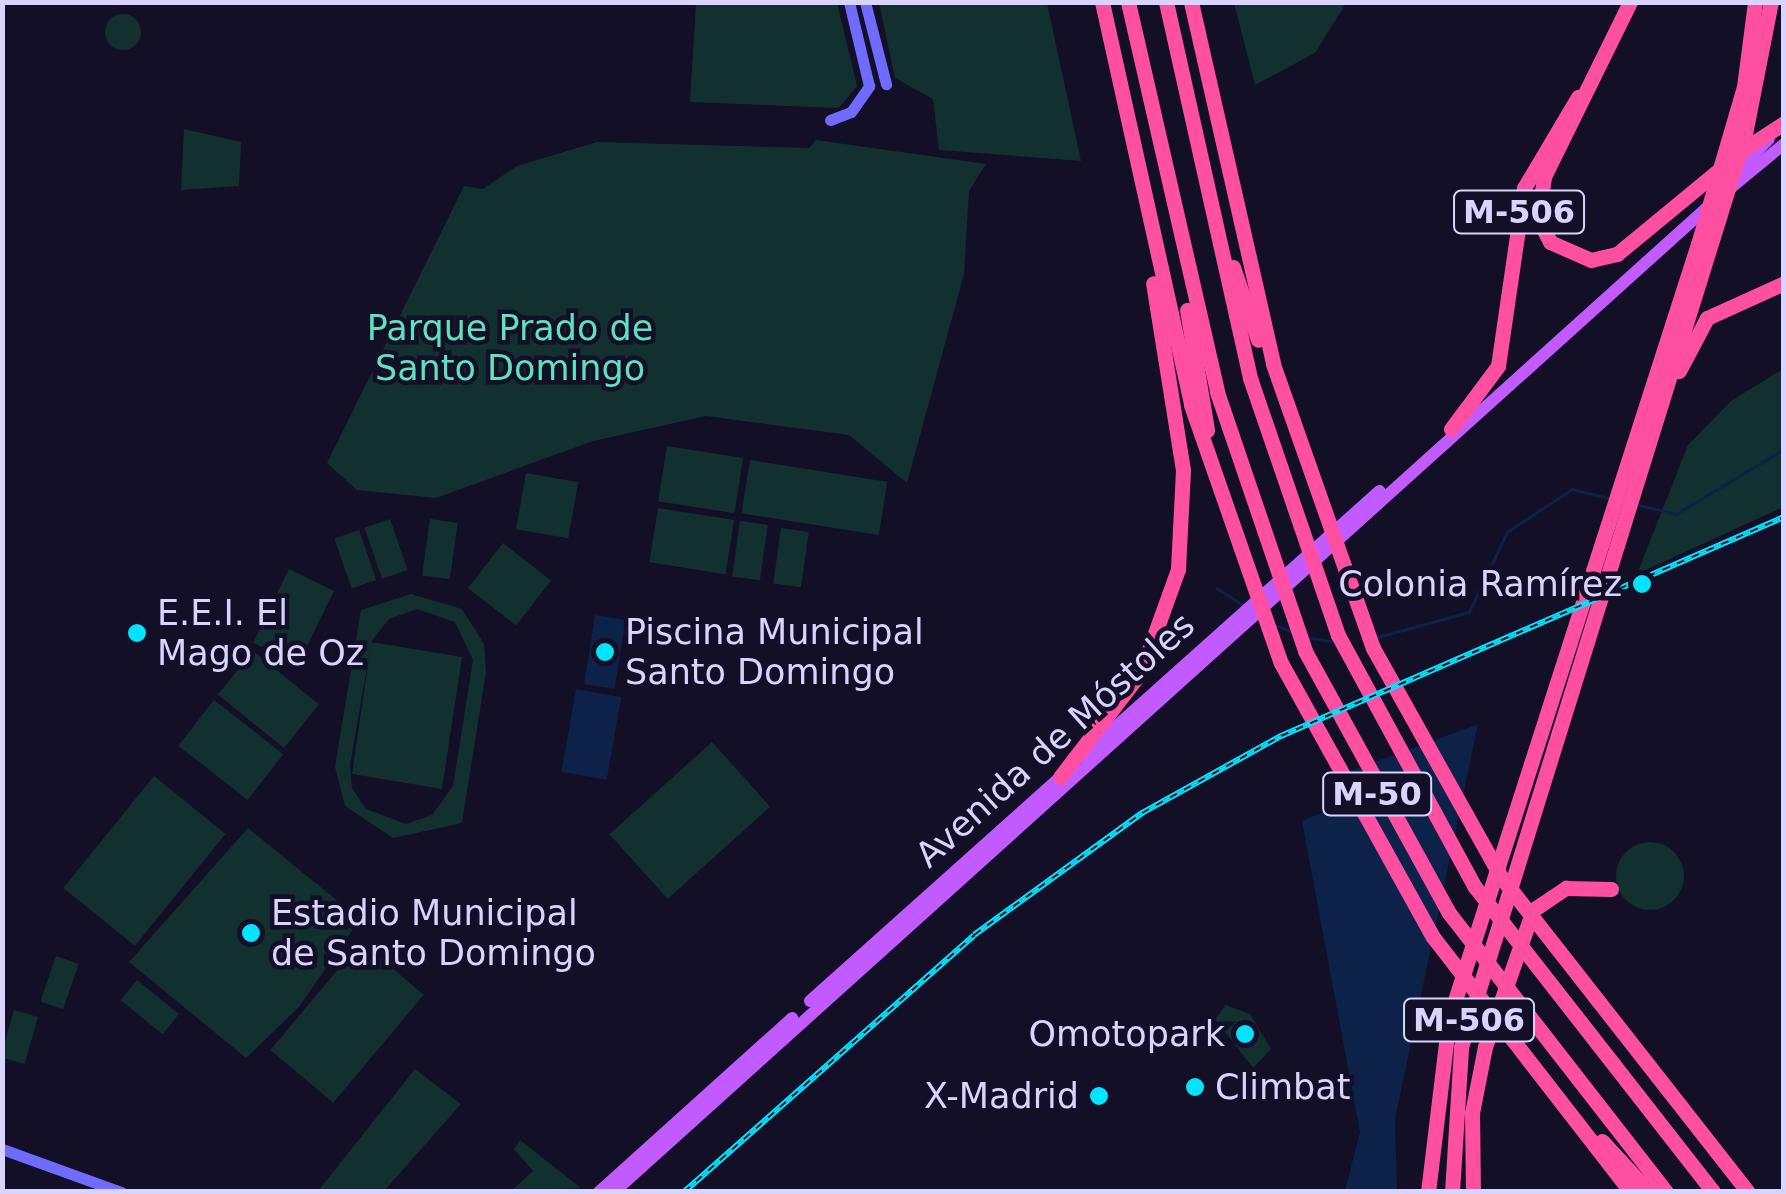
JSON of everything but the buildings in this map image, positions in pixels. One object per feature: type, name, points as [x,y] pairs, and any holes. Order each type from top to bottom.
[{"type":"highway","points":[[1102,2],[1125,112],[1234,541],[1350,801],[1433,937],[1529,1067],[1631,1192]]},
{"type":"highway","name":"M-50","points":[[1128,2],[1165,183],[1254,520],[1381,804],[1544,1043],[1666,1192]]},
{"type":"highway","name":"M-50","points":[[1166,2],[1284,490],[1338,636],[1411,783],[1543,982],[1712,1192]]},
{"type":"highway","points":[[1191,2],[1296,447]]},
{"type":"highway","name":"M-506","points":[[1452,429],[1505,345],[1524,188],[1591,77],[1621,2]]},
{"type":"highway","points":[[1630,2],[1544,177],[1538,219],[1550,242],[1591,260],[1616,254],[1784,123]]},
{"type":"highway","name":"M-506","points":[[1452,1192],[1452,1111],[1462,1047],[1571,654],[1590,562],[1662,394],[1706,241],[1751,39],[1752,2]]},
{"type":"highway","name":"M-506","points":[[1436,1192],[1432,1148],[1449,1019],[1571,654],[1609,554],[1619,500],[1745,134],[1770,2]]},
{"type":"highway","points":[[1060,777],[1141,672],[1183,540],[1178,429],[1125,112]]},
{"type":"highway","points":[[1165,183],[1226,517]]},
{"type":"highway","points":[[1210,195],[1296,447]]},
{"type":"highway","points":[[1662,394],[1707,318],[1784,283]]},
{"type":"highway","name":"M-50","points":[[1296,447],[1373,648],[1434,768],[1558,958],[1748,1192]]},
{"type":"highway","points":[[1473,1192],[1472,1113],[1485,1047],[1533,910],[1578,885],[1612,890]]},
{"type":"highway","points":[[1542,1082],[1649,1192]]},
{"type":"highway","points":[[1452,1111],[1462,1192]]},
{"type":"highway","points":[[1428,1192],[1432,1148]]},
{"type":"main road","name":"Avenida de Móstoles","points":[[1676,233],[1784,123]]},
{"type":"main road","name":"Avenida de Móstoles","points":[[599,1192],[1060,777],[1253,611],[1676,233],[1784,144]]},
{"type":"main road","name":"Avenida de Móstoles","points":[[614,1192],[1452,429],[1557,340]]},
{"type":"street","points":[[830,120],[850,112],[868,86],[849,2]]},
{"type":"street","points":[[866,2],[886,84]]},
{"type":"street","points":[[2,1149],[121,1192]]},
{"type":"green space","points":[[1234,2],[1346,3],[1315,53],[1255,85]]},
{"type":"green space","points":[[696,3],[837,3],[857,86],[839,108],[690,102]]},
{"type":"green space","points":[[879,3],[1047,3],[1081,161],[939,150],[933,99],[895,78]]},
{"type":"green space","points":[[123,14],[136,19],[141,32],[136,45],[123,50],[110,45],[105,32],[110,19]]},
{"type":"green space","points":[[184,129],[241,142],[239,186],[181,190]]},
{"type":"green space","name":"Parque Prado de Santo Domingo","points":[[816,140],[986,164],[969,191],[964,274],[907,483],[849,435],[706,416],[593,441],[436,498],[357,490],[327,463],[464,186],[483,189],[517,166],[597,142],[809,148]]},
{"type":"green space","points":[[1783,369],[1783,507],[1637,574],[1688,445],[1731,401]]},
{"type":"green space","points":[[667,446],[743,458],[734,513],[658,501]]},
{"type":"green space","points":[[750,460],[887,482],[879,535],[742,513]]},
{"type":"green space","points":[[526,473],[578,482],[568,538],[516,529]]},
{"type":"green space","points":[[658,508],[734,520],[725,574],[649,562]]},
{"type":"green space","points":[[390,519],[408,570],[382,579],[364,528]]},
{"type":"green space","points":[[430,519],[458,523],[450,579],[422,575]]},
{"type":"green space","points":[[740,521],[768,525],[760,580],[732,576]]},
{"type":"green space","points":[[781,528],[809,532],[801,587],[773,583]]},
{"type":"green space","points":[[359,530],[376,580],[352,589],[334,538]]},
{"type":"green space","points":[[503,543],[551,581],[516,625],[468,588]]},
{"type":"green space","points":[[289,569],[334,591],[298,665],[253,643]]},
{"type":"green space","points":[[411,594],[462,609],[484,644],[486,672],[462,823],[393,838],[345,806],[335,767],[361,610]],"holes":[[[417,609],[455,622],[473,660],[453,786],[432,815],[406,824],[366,809],[352,788],[350,765],[371,644],[352,774],[442,789],[462,657],[371,642],[389,619]]]},
{"type":"green space","points":[[253,651],[319,704],[284,748],[218,695]]},
{"type":"green space","points":[[214,700],[283,754],[248,800],[178,746]]},
{"type":"green space","points":[[712,742],[770,807],[668,899],[609,834]]},
{"type":"green space","points":[[154,776],[225,834],[135,946],[63,888]]},
{"type":"green space","name":"Estadio Municipal de Santo Domingo","points":[[248,828],[360,919],[299,1007],[246,1058],[129,962]]},
{"type":"green space","points":[[1650,842],[1674,852],[1684,876],[1674,900],[1650,910],[1626,900],[1616,876],[1626,852]]},
{"type":"green space","points":[[361,942],[424,995],[333,1103],[270,1050]]},
{"type":"green space","points":[[56,956],[79,964],[63,1009],[40,1001]]},
{"type":"green space","points":[[137,980],[179,1014],[163,1034],[121,1000]]},
{"type":"green space","name":"Omotopark","points":[[1226,1005],[1250,1014],[1271,1049],[1253,1068],[1215,1019]]},
{"type":"green space","points":[[14,1010],[38,1017],[25,1064],[2,1058]]},
{"type":"green space","points":[[415,1069],[461,1104],[384,1191],[318,1191]]},
{"type":"green space","points":[[520,1140],[581,1188],[511,1191],[533,1171],[514,1149]]},
{"type":"water","name":"Piscina Municipal Santo Domingo","points":[[595,615],[626,620],[615,689],[584,684]]},
{"type":"water","points":[[576,689],[621,697],[607,780],[561,772]]},
{"type":"water","points":[[1478,724],[1395,1119],[1397,1191],[1345,1191],[1360,1132],[1302,821],[1357,798],[1348,772]]},
{"type":"waterway","points":[[1635,504],[1676,514],[1784,449]]},
{"type":"waterway","points":[[1374,638],[1469,612],[1507,532],[1572,489],[1608,498]]},
{"type":"waterway","points":[[1217,588],[1245,606]]},
{"type":"waterway","points":[[1273,624],[1293,632]]},
{"type":"waterway","points":[[1305,637],[1331,641]]},
{"type":"railway","points":[[684,1192],[974,935],[1142,813],[1281,736],[1784,517]]},
{"type":"place","name":"Colonia Ramírez","points":[[1642,584]]},
{"type":"place","name":"E.E.I. El Mago de Oz","points":[[137,633]]},
{"type":"place","name":"Piscina Municipal Santo Domingo","points":[[605,652]]},
{"type":"place","name":"Estadio Municipal de Santo Domingo","points":[[251,933]]},
{"type":"place","name":"Omotopark","points":[[1245,1034]]},
{"type":"place","name":"Climbat","points":[[1195,1087]]},
{"type":"place","name":"X-Madrid","points":[[1099,1096]]}]
